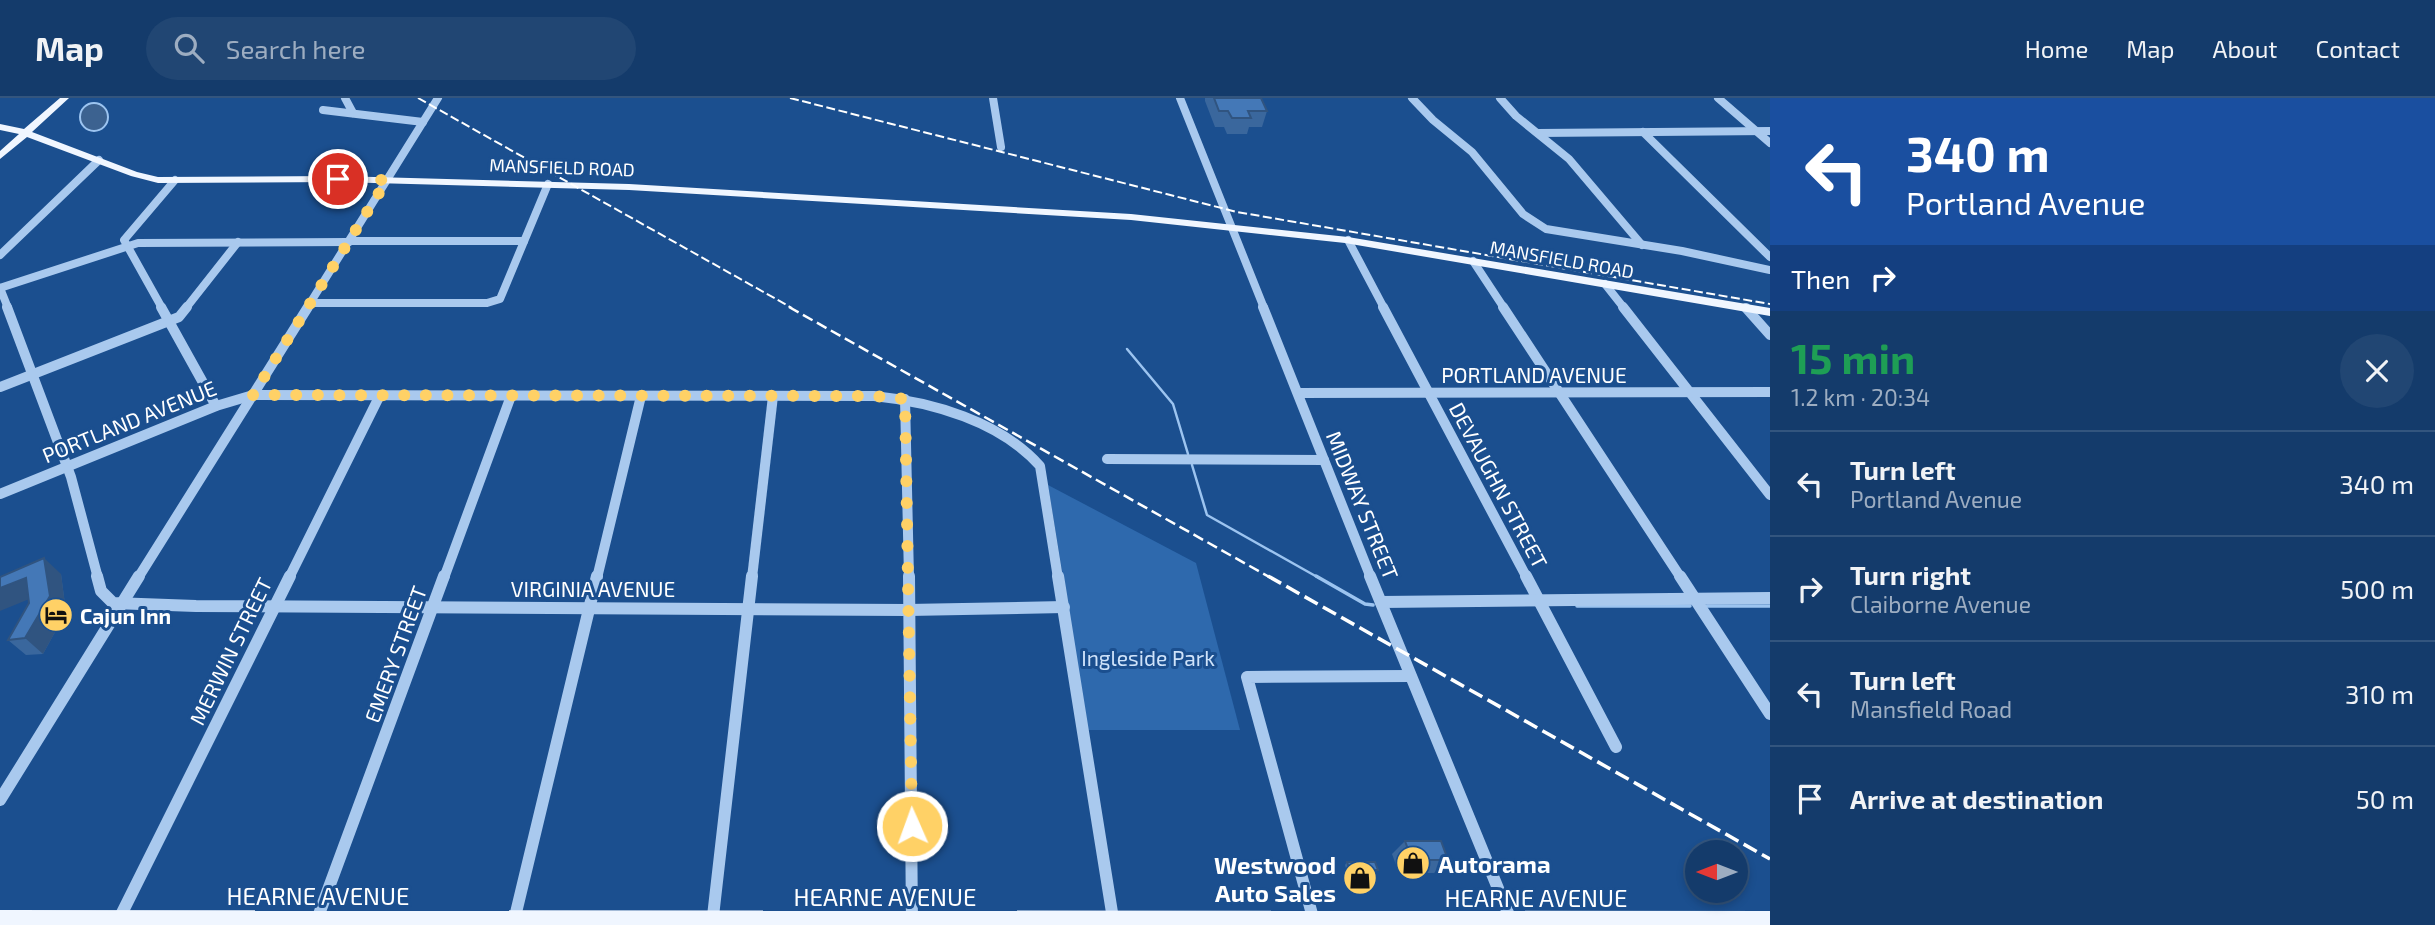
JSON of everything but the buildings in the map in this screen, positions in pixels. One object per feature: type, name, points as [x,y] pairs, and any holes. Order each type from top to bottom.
[{"type":"main road","points":[[0,156],[65,98]]},
{"type":"main road","name":"MANSFIELD ROAD","points":[[0,127],[26,133],[146,178],[548,184],[1231,225],[1348,240],[1770,312]]},
{"type":"main road","name":"HEARNE AVENUE","points":[[0,919],[118,922],[712,923],[1770,921]]},
{"type":"street","points":[[345,98],[353,113]]},
{"type":"street","points":[[0,800],[438,98]]},
{"type":"street","points":[[993,98],[1001,147]]},
{"type":"street","name":"MIDWAY STREET","points":[[1180,98],[1410,676],[1512,923]]},
{"type":"street","points":[[1412,98],[1428,117],[1475,156],[1518,211],[1534,224],[1546,229],[1770,271]]},
{"type":"street","points":[[1500,98],[1516,116],[1569,159],[1642,245]]},
{"type":"street","points":[[1718,98],[1770,143]]},
{"type":"street","points":[[323,110],[423,122]]},
{"type":"street","points":[[1538,133],[1770,131]]},
{"type":"street","points":[[1643,132],[1770,257]]},
{"type":"street","points":[[0,255],[99,160]]},
{"type":"street","points":[[175,180],[129,230],[124,240],[216,406]]},
{"type":"street","points":[[310,303],[486,303],[500,299],[548,184]]},
{"type":"street","name":"DEVAUGHN STREET","points":[[1348,240],[1616,747]]},
{"type":"street","points":[[122,605],[108,600],[101,591],[67,467],[0,288],[128,244],[524,241]]},
{"type":"street","points":[[0,387],[32,372],[169,321],[183,313],[238,242]]},
{"type":"street","points":[[1472,261],[1770,714]]},
{"type":"street","points":[[1605,284],[1770,495]]},
{"type":"street","points":[[1746,308],[1770,335]]},
{"type":"street","name":"PORTLAND AVENUE","points":[[1298,393],[1770,392]]},
{"type":"street","name":"PORTLAND AVENUE","points":[[0,494],[216,406],[253,395],[773,396],[905,399],[941,408],[1019,447],[1037,461],[1042,474],[1064,607]]},
{"type":"street","name":"MERWIN STREET","points":[[118,922],[380,396]]},
{"type":"street","name":"EMERY STREET","points":[[316,922],[511,396]]},
{"type":"street","points":[[514,922],[641,396]]},
{"type":"street","points":[[712,923],[773,396]]},
{"type":"street","points":[[905,399],[912,923]]},
{"type":"street","points":[[1107,459],[1324,460]]},
{"type":"street","points":[[1381,602],[1770,598]]},
{"type":"street","name":"VIRGINIA AVENUE","points":[[122,605],[908,610],[1064,607]]},
{"type":"street","points":[[1064,607],[1113,923]]},
{"type":"street","points":[[1315,923],[1247,677],[1410,676]]},
{"type":"green space","name":"Ingleside Park","points":[[1048,485],[1196,563],[1240,730],[1088,730]]},
{"type":"shaded area","points":[[94,103],[104,107],[108,117],[104,127],[94,131],[84,127],[80,117],[84,107]]},
{"type":"waterway","points":[[1127,349],[1173,404],[1188,454]]},
{"type":"waterway","points":[[1192,465],[1207,515],[1319,578]]},
{"type":"waterway","points":[[1316,576],[1365,604],[1373,605]]},
{"type":"waterway","points":[[1577,606],[1690,606]]},
{"type":"waterway","points":[[1707,606],[1770,606]]},
{"type":"railway","points":[[418,98],[792,308]]},
{"type":"railway","points":[[790,98],[1237,212],[1770,304]]},
{"type":"railway","points":[[789,307],[1271,578]]},
{"type":"railway","points":[[1268,576],[1770,859]]},
{"type":"place","name":"Cajun Inn","points":[[56,615]]},
{"type":"place","name":"Autorama","points":[[1413,863]]},
{"type":"place","name":"Westwood Auto Sales","points":[[1360,878]]},
{"type":"route","points":[[338,179],[387,180],[253,395],[874,396],[905,399],[912,826]]}]
